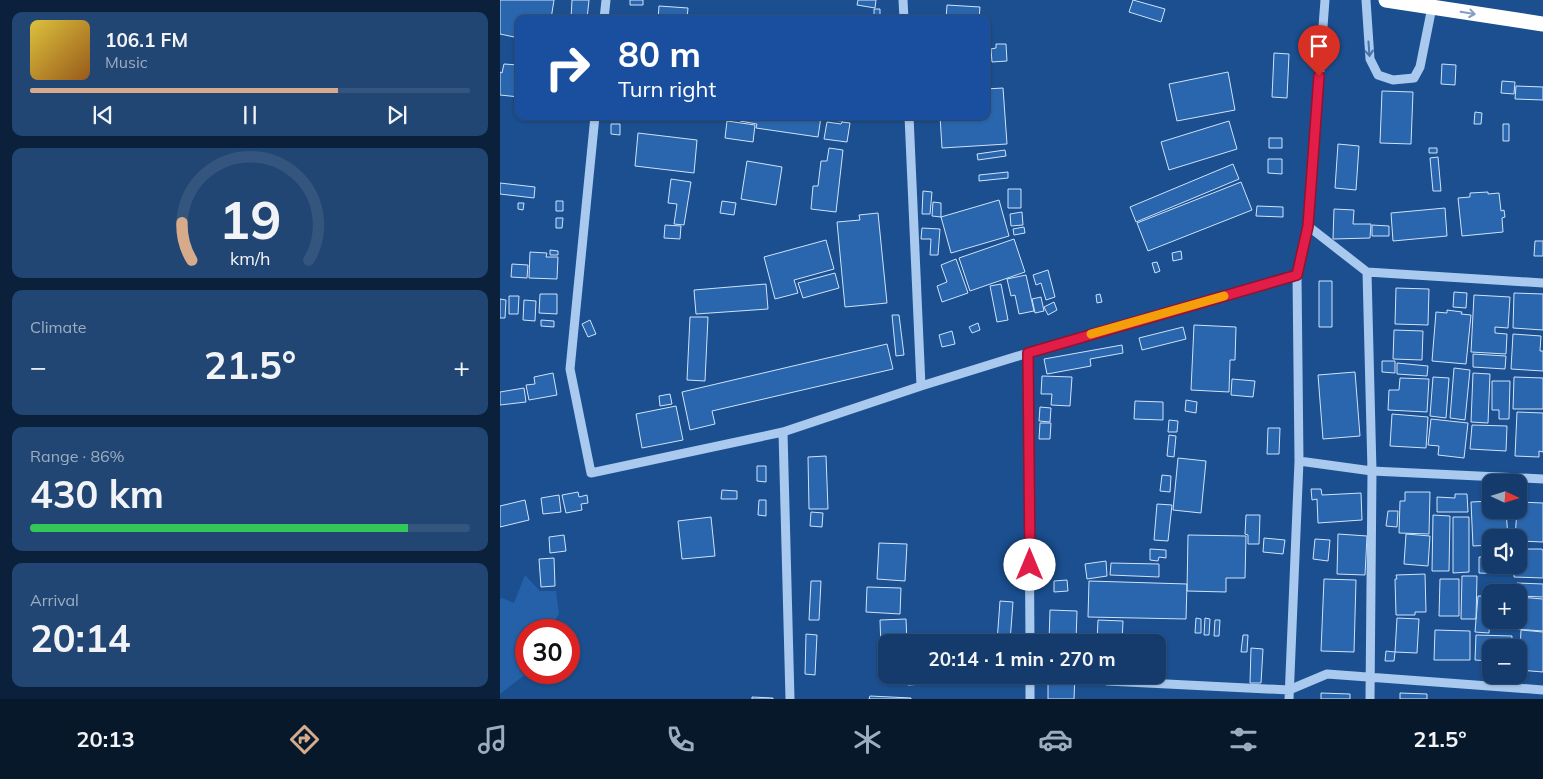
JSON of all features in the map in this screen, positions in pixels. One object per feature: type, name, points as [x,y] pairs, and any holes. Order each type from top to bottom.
[{"type":"highway","points":[[1386,0],[1543,24]]},
{"type":"street","points":[[604,15],[606,0]]},
{"type":"street","points":[[903,0],[904,15]]},
{"type":"street","points":[[1289,695],[1299,461],[1297,275],[1308,226],[1325,0]]},
{"type":"street","points":[[1366,0],[1370,59],[1378,74],[1393,80],[1414,78],[1417,73],[1420,67],[1432,7]]},
{"type":"street","points":[[595,120],[570,369],[591,473],[782,432],[1028,353],[1297,275]]},
{"type":"street","points":[[908,120],[921,386]]},
{"type":"street","points":[[1308,226],[1367,272],[1543,283]]},
{"type":"street","points":[[1367,272],[1372,471],[1370,699]]},
{"type":"street","points":[[1028,353],[1030,634]]},
{"type":"street","points":[[782,432],[790,699]]},
{"type":"street","points":[[1299,461],[1372,471],[1543,479]]},
{"type":"street","points":[[1146,684],[1289,695],[1328,674],[1543,690]]},
{"type":"street","points":[[1030,684],[1030,699]]},
{"type":"shaded area","points":[[525,575],[540,591],[556,591],[559,614],[556,619],[515,619],[515,682],[500,694],[500,599],[502,598],[514,603]]},
{"type":"building","points":[[500,0],[554,0],[552,15],[515,15],[515,37],[500,34]]},
{"type":"building","points":[[572,0],[589,0],[587,15],[571,15]]},
{"type":"building","points":[[630,0],[643,0],[643,5],[630,5]]},
{"type":"building","points":[[858,0],[876,0],[875,8],[857,5]]},
{"type":"building","points":[[1133,0],[1165,9],[1161,22],[1129,12]]},
{"type":"building","points":[[947,5],[980,7],[979,15],[946,15]]},
{"type":"building","points":[[659,6],[688,8],[687,15],[658,15]]},
{"type":"building","points":[[874,9],[880,9],[880,15],[874,15]]},
{"type":"building","points":[[996,44],[1006,44],[1007,61],[992,62],[991,49],[996,48]]},
{"type":"building","points":[[1274,53],[1289,54],[1287,98],[1272,97]]},
{"type":"building","points":[[504,64],[515,65],[515,97],[500,95],[500,72],[502,73]]},
{"type":"building","points":[[1442,64],[1456,65],[1455,85],[1441,84]]},
{"type":"building","points":[[1228,72],[1235,110],[1177,121],[1169,84]]},
{"type":"building","points":[[1502,81],[1515,82],[1514,94],[1501,93]]},
{"type":"building","points":[[1516,86],[1543,87],[1543,100],[1515,99]]},
{"type":"building","points":[[1003,88],[1007,144],[942,148],[940,120],[990,120],[990,89]]},
{"type":"building","points":[[1382,91],[1413,92],[1411,144],[1380,143]]},
{"type":"building","points":[[1475,112],[1482,113],[1481,124],[1474,124]]},
{"type":"building","points":[[821,120],[818,137],[756,128],[757,124],[740,121]]},
{"type":"building","points":[[727,121],[755,125],[753,142],[725,138]]},
{"type":"building","points":[[1229,121],[1237,149],[1169,170],[1161,142]]},
{"type":"building","points":[[827,122],[850,123],[847,142],[824,139]]},
{"type":"building","points":[[611,124],[620,124],[620,135],[611,134]]},
{"type":"building","points":[[1503,124],[1509,124],[1509,141],[1503,141]]},
{"type":"building","points":[[638,133],[697,140],[694,173],[635,166]]},
{"type":"building","points":[[1269,138],[1282,138],[1282,148],[1269,148]]},
{"type":"building","points":[[1338,144],[1359,146],[1356,190],[1335,188]]},
{"type":"building","points":[[829,148],[843,150],[836,212],[811,209],[813,186],[818,186],[821,161],[827,161]]},
{"type":"building","points":[[1429,148],[1437,148],[1437,153],[1429,153]]},
{"type":"building","points":[[1005,150],[1006,156],[978,160],[977,154]]},
{"type":"building","points":[[1438,157],[1441,191],[1433,191],[1430,158]]},
{"type":"building","points":[[1268,159],[1282,159],[1282,174],[1268,173]]},
{"type":"building","points":[[747,161],[782,167],[776,205],[741,199]]},
{"type":"building","points":[[1233,164],[1239,179],[1136,222],[1130,207]]},
{"type":"building","points":[[1008,172],[1008,178],[979,181],[979,175]]},
{"type":"building","points":[[671,179],[691,182],[684,225],[674,224],[677,204],[668,203]]},
{"type":"building","points":[[1241,182],[1252,210],[1148,251],[1137,223]]},
{"type":"building","points":[[500,183],[535,187],[534,198],[500,194]]},
{"type":"building","points":[[1008,189],[1021,189],[1021,208],[1008,208]]},
{"type":"building","points":[[923,191],[932,192],[930,214],[922,214]]},
{"type":"building","points":[[1488,192],[1488,194],[1499,193],[1501,211],[1504,210],[1505,217],[1502,218],[1503,232],[1462,236],[1458,198],[1470,197],[1470,193]]},
{"type":"building","points":[[999,200],[1009,236],[951,253],[941,217]]},
{"type":"building","points":[[556,201],[563,201],[563,211],[556,211]]},
{"type":"building","points":[[722,201],[736,203],[734,215],[720,213]]},
{"type":"building","points":[[933,202],[941,203],[941,217],[932,216]]},
{"type":"building","points":[[518,203],[524,203],[523,210],[518,209]]},
{"type":"building","points":[[1257,206],[1283,207],[1283,217],[1256,216]]},
{"type":"building","points":[[1445,208],[1447,236],[1393,241],[1391,213]]},
{"type":"building","points":[[1334,209],[1354,210],[1353,224],[1371,224],[1370,238],[1333,239]]},
{"type":"building","points":[[1022,212],[1023,225],[1011,226],[1010,214]]},
{"type":"building","points":[[878,213],[887,303],[845,307],[837,222],[860,220],[859,215]]},
{"type":"building","points":[[556,218],[563,218],[562,228],[556,228]]},
{"type":"building","points":[[665,225],[681,226],[680,239],[664,238]]},
{"type":"building","points":[[1372,225],[1389,226],[1389,236],[1372,236]]},
{"type":"building","points":[[1024,227],[1025,233],[1014,235],[1013,229]]},
{"type":"building","points":[[922,228],[940,229],[938,255],[930,255],[931,239],[921,239]]},
{"type":"building","points":[[1014,239],[1025,272],[970,291],[959,258]]},
{"type":"building","points":[[826,240],[834,269],[794,280],[798,293],[775,299],[764,257]]},
{"type":"building","points":[[1535,241],[1543,241],[1543,256],[1534,256]]},
{"type":"building","points":[[550,250],[558,251],[558,255],[550,255]]},
{"type":"building","points":[[1181,251],[1182,259],[1173,261],[1172,253]]},
{"type":"building","points":[[530,252],[547,253],[546,257],[558,257],[557,279],[529,278]]},
{"type":"building","points":[[956,259],[968,293],[942,302],[937,286],[947,282],[941,265]]},
{"type":"building","points":[[1157,262],[1160,271],[1155,273],[1152,263]]},
{"type":"building","points":[[512,264],[528,265],[527,278],[511,277]]},
{"type":"building","points":[[1048,270],[1055,297],[1046,300],[1041,283],[1036,285],[1033,275]]},
{"type":"building","points":[[835,273],[839,288],[803,298],[798,283]]},
{"type":"building","points":[[1026,275],[1034,311],[1019,314],[1015,295],[1011,296],[1007,279]]},
{"type":"building","points":[[1319,281],[1332,281],[1332,327],[1319,327]]},
{"type":"building","points":[[766,284],[768,309],[696,314],[694,290]]},
{"type":"building","points":[[1001,284],[1008,320],[997,322],[990,286]]},
{"type":"building","points":[[1396,288],[1429,289],[1428,325],[1395,324]]},
{"type":"building","points":[[1454,292],[1467,293],[1466,308],[1453,307]]},
{"type":"building","points":[[1514,293],[1543,294],[1543,330],[1513,328]]},
{"type":"building","points":[[540,294],[557,294],[557,314],[539,313]]},
{"type":"building","points":[[1100,294],[1102,302],[1097,303],[1096,295]]},
{"type":"building","points":[[1474,295],[1510,297],[1508,328],[1495,327],[1495,333],[1507,334],[1506,354],[1471,352]]},
{"type":"building","points":[[509,296],[519,296],[518,314],[509,314]]},
{"type":"building","points":[[1041,297],[1044,311],[1035,313],[1032,299]]},
{"type":"building","points":[[500,299],[506,300],[505,318],[500,318]]},
{"type":"building","points":[[524,300],[536,301],[535,321],[523,320]]},
{"type":"building","points":[[1054,302],[1057,310],[1048,315],[1044,307]]},
{"type":"building","points":[[1447,310],[1471,315],[1466,364],[1432,361],[1436,312],[1447,313]]},
{"type":"building","points":[[892,315],[899,315],[904,355],[896,356]]},
{"type":"building","points":[[690,317],[708,317],[705,381],[687,380]]},
{"type":"building","points":[[541,320],[554,321],[554,327],[541,326]]},
{"type":"building","points":[[590,320],[596,334],[588,337],[582,324]]},
{"type":"building","points":[[978,323],[980,330],[972,333],[969,327]]},
{"type":"building","points":[[1194,325],[1236,327],[1235,360],[1230,360],[1229,392],[1191,390]]},
{"type":"building","points":[[1183,327],[1186,339],[1142,350],[1139,338]]},
{"type":"building","points":[[1394,330],[1423,331],[1422,360],[1393,359]]},
{"type":"building","points":[[952,331],[955,344],[942,347],[939,335]]},
{"type":"building","points":[[1513,334],[1541,336],[1540,351],[1543,351],[1543,371],[1511,369]]},
{"type":"building","points":[[887,344],[893,369],[712,411],[715,424],[690,430],[682,392]]},
{"type":"building","points":[[1122,345],[1123,353],[1090,359],[1091,366],[1047,374],[1044,359]]},
{"type":"building","points":[[1473,354],[1506,356],[1505,369],[1473,367]]},
{"type":"building","points":[[1382,361],[1395,361],[1395,373],[1382,372]]},
{"type":"building","points":[[1397,363],[1428,366],[1427,376],[1397,374]]},
{"type":"building","points":[[1454,368],[1470,370],[1465,420],[1450,418]]},
{"type":"building","points":[[1355,372],[1360,436],[1323,439],[1318,375]]},
{"type":"building","points":[[553,373],[557,395],[529,400],[526,385],[535,384],[534,377]]},
{"type":"building","points":[[1473,373],[1490,374],[1488,423],[1471,422]]},
{"type":"building","points":[[1042,376],[1072,377],[1070,406],[1051,405],[1052,394],[1041,394]]},
{"type":"building","points":[[1433,377],[1449,378],[1446,418],[1430,416]]},
{"type":"building","points":[[1514,377],[1543,378],[1543,409],[1513,409]]},
{"type":"building","points":[[1400,378],[1429,379],[1427,412],[1388,410],[1389,390],[1399,390]]},
{"type":"building","points":[[1232,379],[1255,381],[1253,397],[1231,395]]},
{"type":"building","points":[[1492,381],[1510,381],[1509,419],[1499,419],[1499,410],[1492,410]]},
{"type":"building","points":[[524,388],[526,402],[500,405],[500,392]]},
{"type":"building","points":[[670,394],[672,404],[660,406],[659,396]]},
{"type":"building","points":[[1186,400],[1197,402],[1196,413],[1185,411]]},
{"type":"building","points":[[1135,401],[1163,402],[1163,420],[1134,419]]},
{"type":"building","points":[[676,406],[683,440],[642,448],[636,414]]},
{"type":"building","points":[[1040,407],[1051,408],[1050,422],[1039,421]]},
{"type":"building","points":[[1517,412],[1543,413],[1543,452],[1539,451],[1539,457],[1515,456]]},
{"type":"building","points":[[1392,414],[1428,417],[1426,448],[1390,446]]},
{"type":"building","points":[[1431,419],[1468,423],[1464,458],[1438,455],[1439,446],[1428,445]]},
{"type":"building","points":[[1169,420],[1178,421],[1177,432],[1168,432]]},
{"type":"building","points":[[1040,423],[1051,423],[1050,439],[1039,439]]},
{"type":"building","points":[[1472,425],[1507,426],[1506,451],[1470,449]]},
{"type":"building","points":[[1268,428],[1280,428],[1279,454],[1267,454]]},
{"type":"building","points":[[1169,435],[1176,436],[1174,457],[1167,456]]},
{"type":"building","points":[[826,456],[828,509],[809,509],[808,457]]},
{"type":"building","points":[[1178,458],[1206,461],[1201,513],[1173,510]]},
{"type":"building","points":[[757,466],[766,466],[766,482],[757,481]]},
{"type":"building","points":[[1162,475],[1171,476],[1170,492],[1160,491]]},
{"type":"building","points":[[1311,489],[1321,489],[1322,495],[1361,493],[1362,520],[1318,523],[1317,499],[1312,500]]},
{"type":"building","points":[[722,490],[737,491],[737,499],[721,499]]},
{"type":"building","points":[[578,492],[579,497],[587,495],[588,503],[581,504],[582,510],[566,513],[562,495]]},
{"type":"building","points":[[1405,492],[1430,492],[1429,534],[1399,533],[1400,501],[1405,501]]},
{"type":"building","points":[[1455,494],[1467,494],[1468,512],[1437,512],[1437,497],[1455,498]]},
{"type":"building","points":[[559,495],[561,512],[543,514],[541,498]]},
{"type":"building","points":[[525,500],[529,520],[500,527],[500,506]]},
{"type":"building","points":[[759,500],[766,500],[766,516],[758,515]]},
{"type":"building","points":[[1482,501],[1482,519],[1507,519],[1507,529],[1482,529],[1482,546],[1473,546],[1471,502]]},
{"type":"building","points":[[1528,502],[1543,503],[1543,542],[1527,541],[1527,529],[1516,529],[1516,519],[1528,519]]},
{"type":"building","points":[[1157,504],[1172,505],[1168,541],[1154,540]]},
{"type":"building","points":[[1388,511],[1398,511],[1397,527],[1386,526]]},
{"type":"building","points":[[811,512],[823,513],[822,527],[810,526]]},
{"type":"building","points":[[1246,515],[1260,515],[1259,544],[1248,544],[1248,535],[1245,534]]},
{"type":"building","points":[[1433,515],[1450,516],[1449,571],[1432,571]]},
{"type":"building","points":[[711,517],[715,556],[682,559],[678,521]]},
{"type":"building","points":[[1453,517],[1469,517],[1469,572],[1453,573]]},
{"type":"building","points":[[1338,534],[1367,536],[1365,575],[1337,574]]},
{"type":"building","points":[[1406,534],[1430,536],[1428,566],[1404,564]]},
{"type":"building","points":[[564,535],[566,551],[550,553],[549,537]]},
{"type":"building","points":[[1188,535],[1246,536],[1245,578],[1226,578],[1226,592],[1187,591]]},
{"type":"building","points":[[1264,538],[1285,540],[1283,554],[1263,552]]},
{"type":"building","points":[[1315,539],[1330,540],[1328,561],[1313,559]]},
{"type":"building","points":[[879,543],[907,544],[905,581],[877,579]]},
{"type":"building","points":[[1150,549],[1166,550],[1166,558],[1159,557],[1158,561],[1150,560]]},
{"type":"building","points":[[1527,549],[1542,549],[1543,578],[1514,577],[1514,574],[1527,574]]},
{"type":"building","points":[[1479,557],[1482,557],[1482,573],[1479,573]]},
{"type":"building","points":[[554,558],[555,586],[541,587],[539,559]]},
{"type":"building","points":[[1106,561],[1107,576],[1087,579],[1085,564]]},
{"type":"building","points":[[1111,563],[1159,564],[1159,577],[1110,575]]},
{"type":"building","points":[[1425,574],[1426,612],[1415,612],[1415,615],[1396,615],[1396,575]]},
{"type":"building","points":[[1462,576],[1477,576],[1476,619],[1461,619]]},
{"type":"building","points":[[1324,579],[1356,580],[1354,652],[1321,651]]},
{"type":"building","points":[[1440,579],[1459,579],[1459,616],[1439,616]]},
{"type":"building","points":[[1067,580],[1068,591],[1054,592],[1054,581]]},
{"type":"building","points":[[811,581],[821,581],[819,620],[809,620]]},
{"type":"building","points":[[1089,581],[1187,584],[1186,619],[1088,617]]},
{"type":"building","points":[[1517,583],[1543,584],[1543,597],[1527,596],[1527,584]]},
{"type":"building","points":[[867,587],[901,588],[900,614],[866,612]]},
{"type":"building","points":[[1478,596],[1482,596],[1482,629],[1489,629],[1489,633],[1475,632]]},
{"type":"building","points":[[1527,598],[1543,599],[1543,631],[1514,629],[1527,629]]},
{"type":"building","points":[[1000,601],[1013,602],[1011,634],[998,634]]},
{"type":"building","points":[[1050,610],[1077,611],[1076,634],[1049,634]]},
{"type":"building","points":[[1196,618],[1201,619],[1201,633],[1195,633]]},
{"type":"building","points":[[1205,618],[1210,619],[1209,635],[1204,635]]},
{"type":"building","points":[[1397,618],[1419,619],[1417,653],[1395,652]]},
{"type":"building","points":[[906,619],[907,634],[880,634],[880,620]]},
{"type":"building","points":[[1098,620],[1123,621],[1122,634],[1097,634]]},
{"type":"building","points":[[1215,620],[1220,620],[1219,636],[1214,636]]},
{"type":"building","points":[[1435,630],[1470,631],[1470,660],[1434,660]]},
{"type":"building","points":[[1521,630],[1543,632],[1543,672],[1527,671],[1527,639],[1521,639]]},
{"type":"building","points":[[806,634],[817,635],[815,675],[805,674]]},
{"type":"building","points":[[1243,635],[1248,635],[1247,652],[1241,652]]},
{"type":"building","points":[[1476,635],[1512,636],[1512,639],[1482,639],[1482,660],[1475,660]]},
{"type":"building","points":[[1251,648],[1263,649],[1261,683],[1250,683]]},
{"type":"building","points":[[1386,651],[1395,652],[1394,661],[1385,661]]},
{"type":"building","points":[[1048,684],[1075,684],[1074,699],[1048,699]]},
{"type":"building","points":[[1321,693],[1350,694],[1350,699],[1321,699]]},
{"type":"building","points":[[1400,693],[1427,694],[1427,699],[1400,699]]},
{"type":"building","points":[[870,696],[911,698],[911,699],[869,699]]},
{"type":"building","points":[[752,697],[773,698],[773,699],[752,699]]},
{"type":"slow traffic","points":[[1091,334],[1224,296]]},
{"type":"route","points":[[1030,565],[1028,353],[1297,275],[1308,226],[1319,76]]}]
